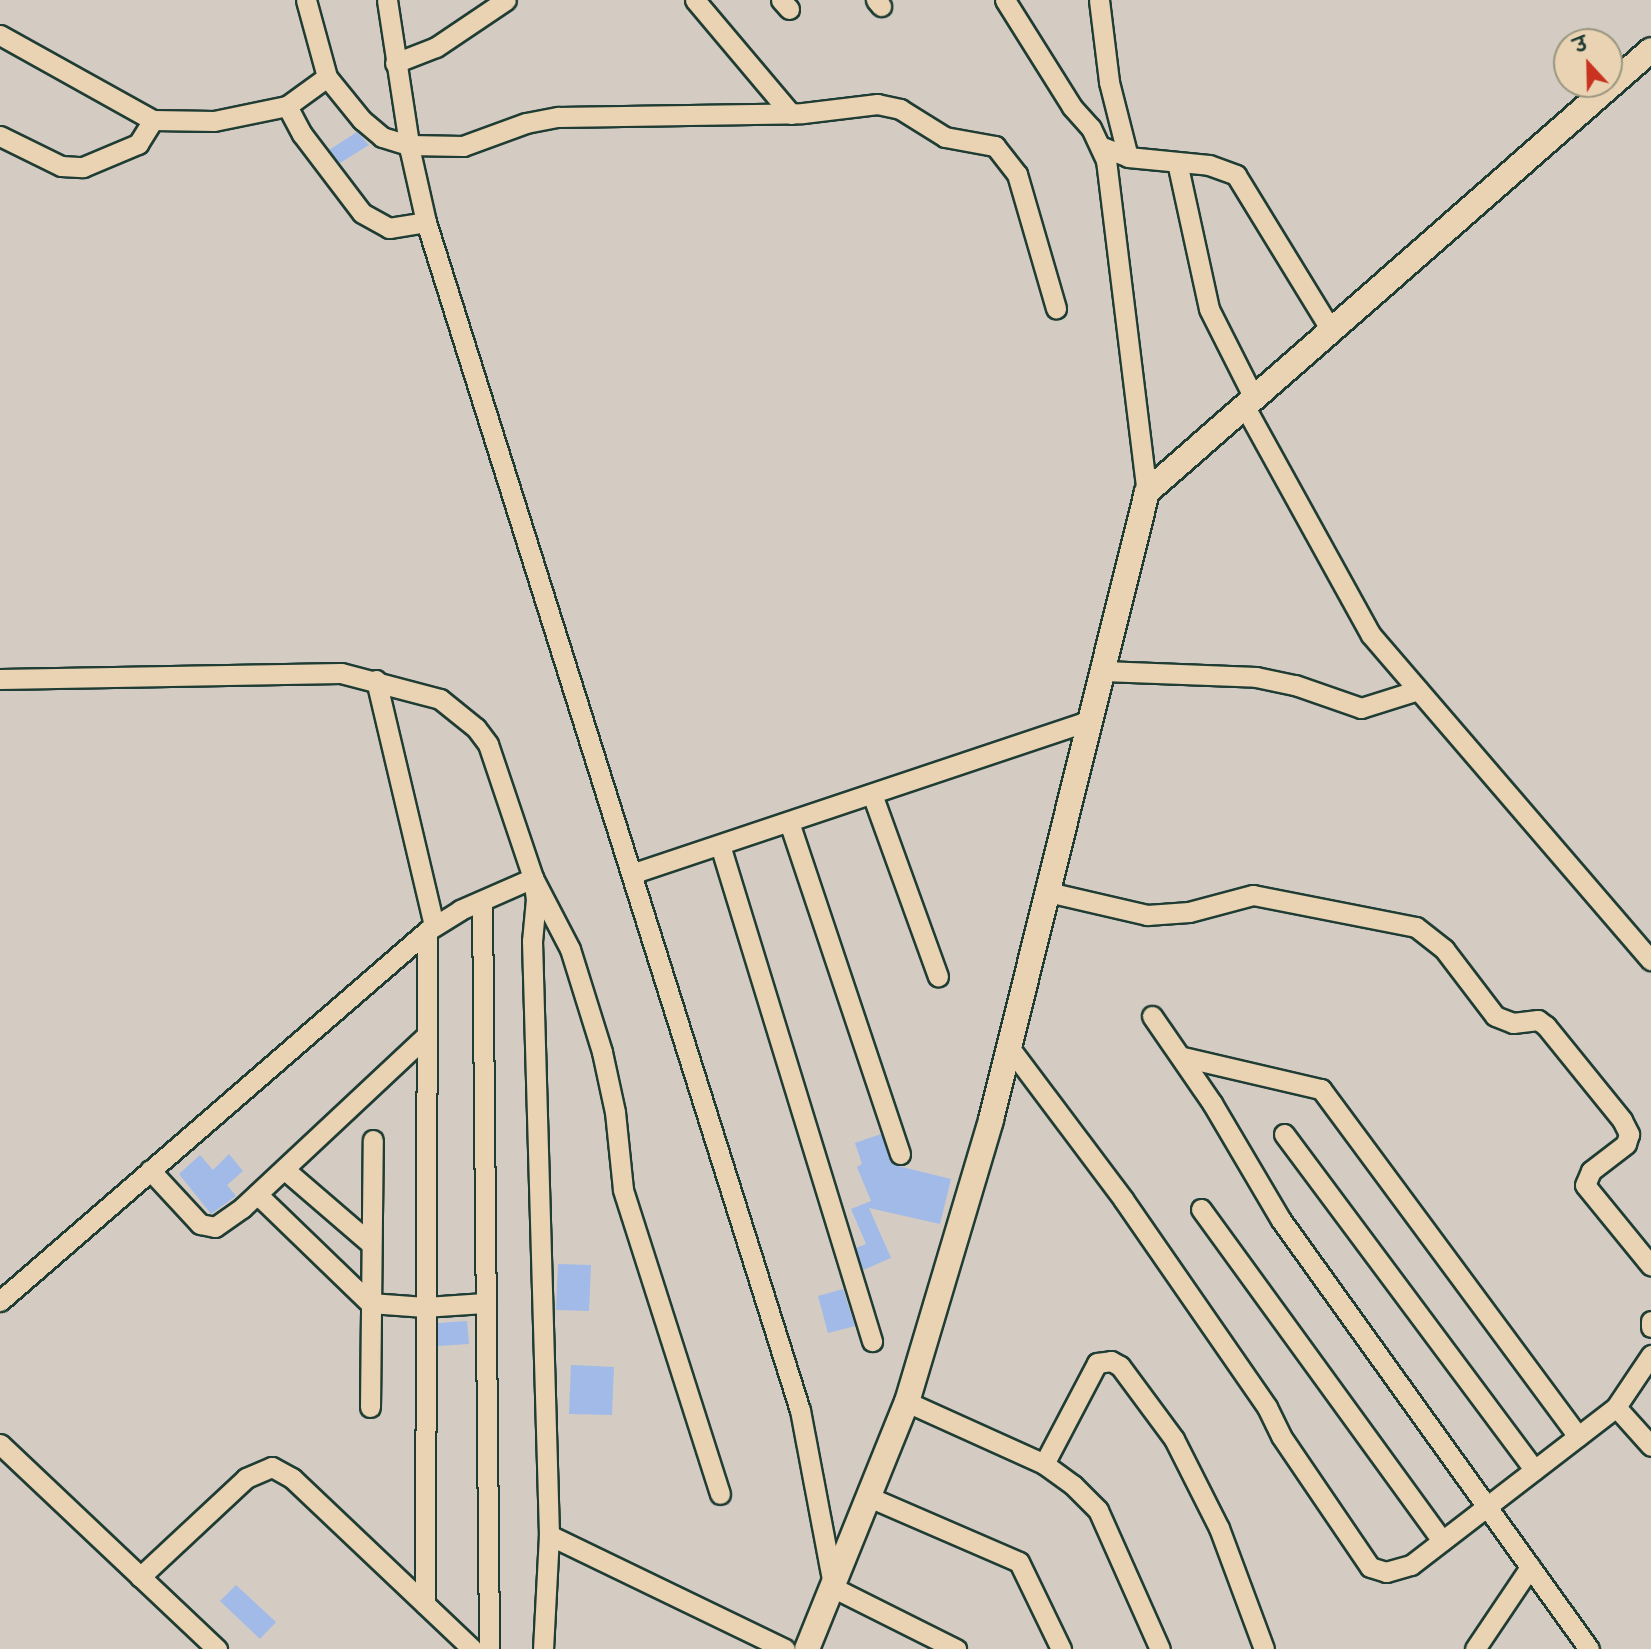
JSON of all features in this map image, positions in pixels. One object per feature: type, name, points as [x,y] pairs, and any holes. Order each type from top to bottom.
[{"type":"main road","points":[[807,1649],[908,1402],[1009,1046],[1147,492],[1651,50]]},
{"type":"street","points":[[306,0],[327,77],[362,120],[382,137],[409,145],[463,146],[526,122],[558,117],[791,114],[877,104],[900,109],[945,137],[1001,149],[1017,174],[1056,308]]},
{"type":"street","points":[[387,0],[409,145],[426,222],[634,873],[800,1410],[833,1585],[956,1649]]},
{"type":"street","points":[[395,63],[436,47],[506,0]]},
{"type":"street","points":[[695,0],[791,114]]},
{"type":"street","points":[[1005,0],[1100,146],[1111,185],[1147,492]]},
{"type":"street","points":[[1099,0],[1109,82],[1128,157]]},
{"type":"street","points":[[0,35],[153,120],[215,121],[287,106],[327,77]]},
{"type":"street","points":[[287,106],[302,134],[362,213],[389,228],[426,222]]},
{"type":"street","points":[[0,136],[61,166],[83,167],[138,144],[153,120]]},
{"type":"street","points":[[1100,146],[1128,157],[1209,165],[1236,176],[1331,330]]},
{"type":"street","points":[[1177,162],[1209,309],[1250,402],[1371,635],[1651,960]]},
{"type":"street","points":[[1103,671],[1256,677],[1295,685],[1361,708],[1418,690]]},
{"type":"street","points":[[0,679],[316,672],[376,680],[440,699],[476,728],[497,762],[533,878],[569,949],[602,1052],[615,1112],[623,1189],[720,1494]]},
{"type":"street","points":[[376,680],[430,928],[425,1037],[425,1604]]},
{"type":"street","points":[[634,873],[1090,720]]},
{"type":"street","points":[[872,794],[937,976]]},
{"type":"street","points":[[789,822],[900,1154]]},
{"type":"street","points":[[720,845],[872,1341]]},
{"type":"street","points":[[3,1292],[150,1170],[430,928],[533,878]]},
{"type":"street","points":[[533,878],[549,1535],[542,1649]]},
{"type":"street","points":[[1048,892],[1147,915],[1189,912],[1253,895],[1416,927],[1444,949],[1495,1016],[1513,1023],[1538,1020],[1546,1026],[1622,1120],[1629,1134],[1626,1144],[1591,1171],[1585,1185],[1651,1266]]},
{"type":"street","points":[[482,901],[489,1649]]},
{"type":"street","points":[[1152,1016],[1183,1057],[1281,1220],[1589,1649]]},
{"type":"street","points":[[150,1170],[200,1224],[209,1228],[229,1219],[425,1037]]},
{"type":"street","points":[[1009,1046],[1123,1199],[1260,1396],[1364,1561],[1377,1570],[1398,1570],[1442,1541],[1616,1407],[1651,1355]]},
{"type":"street","points":[[1183,1057],[1321,1089],[1578,1436]]},
{"type":"street","points":[[1284,1134],[1534,1470]]},
{"type":"street","points":[[370,1407],[373,1140]]},
{"type":"street","points":[[284,1169],[370,1243]]},
{"type":"street","points":[[257,1194],[370,1303],[425,1307],[486,1303]]},
{"type":"street","points":[[1201,1209],[1442,1541]]},
{"type":"street","points":[[1651,1321],[1651,1327]]},
{"type":"street","points":[[1044,1464],[1097,1363],[1111,1361],[1120,1366],[1174,1439],[1214,1516],[1264,1649]]},
{"type":"street","points":[[908,1402],[1044,1464],[1098,1510],[1160,1649]]},
{"type":"street","points":[[1616,1407],[1651,1446]]},
{"type":"street","points":[[0,1444],[217,1649]]},
{"type":"street","points":[[140,1577],[246,1478],[272,1467],[292,1478],[472,1649]]},
{"type":"street","points":[[869,1497],[1019,1562],[1061,1649]]},
{"type":"street","points":[[549,1535],[785,1649]]},
{"type":"street","points":[[1475,1649],[1530,1567]]},
{"type":"building","points":[[357,132],[369,145],[340,163],[329,150]]},
{"type":"building","points":[[881,1134],[894,1165],[951,1179],[940,1224],[869,1208],[891,1258],[863,1270],[856,1248],[866,1244],[851,1209],[871,1201],[857,1167],[862,1164],[855,1143]]},
{"type":"building","points":[[229,1154],[243,1171],[227,1185],[236,1196],[211,1214],[179,1174],[200,1155],[213,1170]]},
{"type":"building","points":[[558,1264],[591,1265],[589,1311],[556,1310]]},
{"type":"building","points":[[843,1289],[855,1326],[828,1333],[818,1296]]},
{"type":"building","points":[[467,1321],[469,1344],[438,1346],[438,1323]]},
{"type":"building","points":[[571,1365],[614,1367],[612,1415],[569,1414]]},
{"type":"building","points":[[236,1585],[276,1622],[260,1639],[220,1601]]}]
